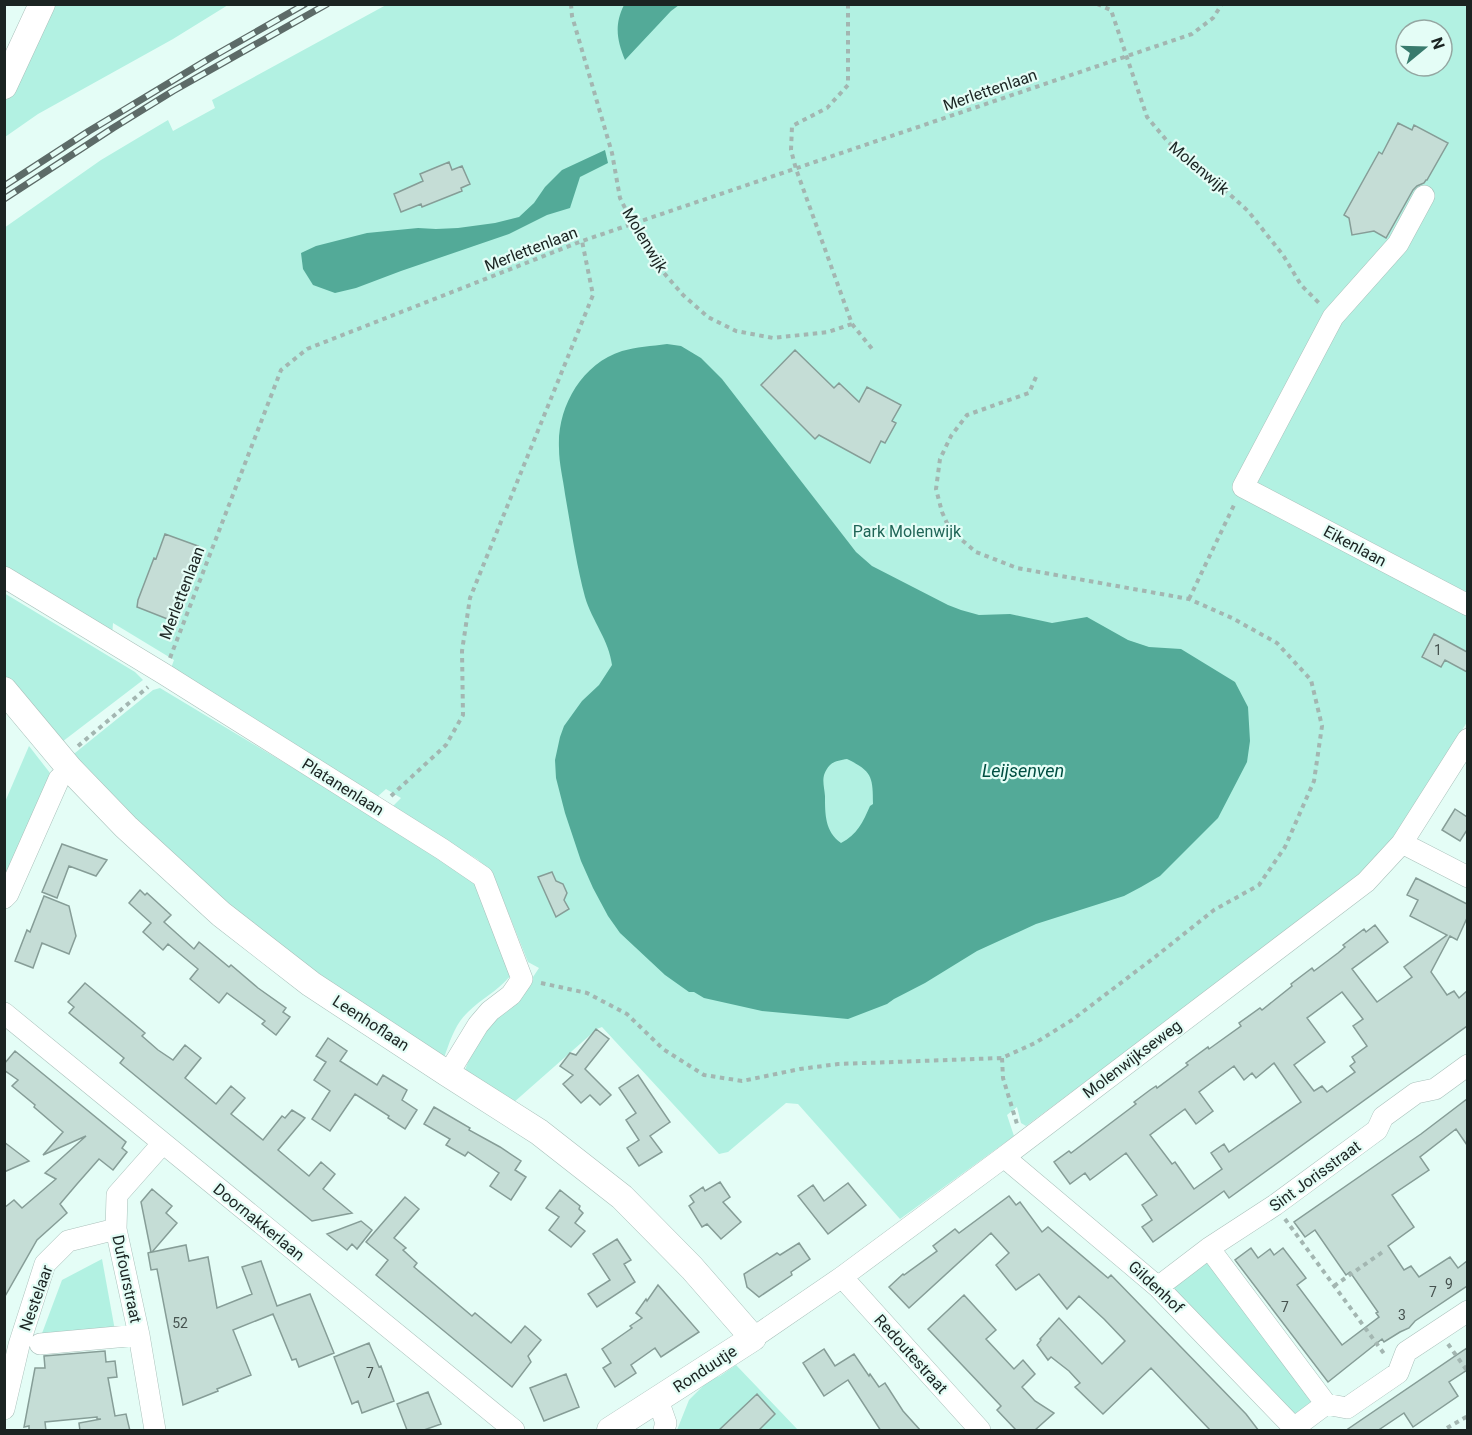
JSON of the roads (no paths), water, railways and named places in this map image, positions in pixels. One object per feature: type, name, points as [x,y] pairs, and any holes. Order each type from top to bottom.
[{"type":"street","points":[[4,86],[42,4]]},
{"type":"street","name":"Eikenlaan","points":[[1424,196],[1398,244],[1333,316],[1243,487],[1467,605]]},
{"type":"street","name":"Platanenlaan","points":[[4,577],[164,674],[483,877],[522,979],[511,995],[490,1011],[478,1025],[448,1074]]},
{"type":"street","name":"Leenhoflaan","points":[[4,690],[66,764],[126,827],[221,914],[311,984],[539,1132],[622,1197],[692,1268],[753,1338]]},
{"type":"street","name":"Molenwijkseweg","points":[[753,1338],[842,1277],[1004,1157],[1366,882],[1402,843],[1467,739]]},
{"type":"street","points":[[4,898],[66,764]]},
{"type":"street","points":[[1402,843],[1467,877]]},
{"type":"street","name":"Doornakkerlaan","points":[[4,1013],[514,1431]]},
{"type":"street","name":"Sint Jorisstraat","points":[[1158,1287],[1209,1248],[1275,1205],[1377,1130],[1383,1117],[1416,1093],[1435,1089],[1467,1065]]},
{"type":"street","name":"Dufourstraat","points":[[155,1431],[139,1335],[116,1230],[117,1196],[163,1143]]},
{"type":"street","name":"Gildenhof","points":[[1004,1157],[1158,1287],[1295,1429]]},
{"type":"street","name":"Nestelaar","points":[[4,1409],[19,1345],[45,1264],[68,1240],[116,1230]]},
{"type":"street","points":[[1209,1248],[1326,1404],[1347,1408],[1398,1373],[1406,1352],[1467,1311]]},
{"type":"street","name":"Redoutestraat","points":[[842,1277],[980,1431]]},
{"type":"street","name":"Nestelaar","points":[[40,1344],[139,1335]]},
{"type":"street","name":"Ronduutje","points":[[610,1431],[753,1338]]},
{"type":"street","name":"Ronduutje","points":[[657,1400],[666,1423],[664,1431]]},
{"type":"street","points":[[1295,1429],[1326,1404]]},
{"type":"water","points":[[624,5],[679,5],[625,60],[618,32],[619,19]]},
{"type":"water","points":[[605,150],[608,163],[580,177],[570,208],[547,215],[509,234],[356,288],[335,293],[313,285],[303,269],[301,253],[316,246],[367,233],[418,228],[458,228],[519,217],[562,170]]},
{"type":"water","name":"Leijsenven","points":[[667,344],[681,346],[701,358],[722,379],[856,552],[872,566],[948,605],[979,615],[1010,614],[1052,623],[1087,617],[1128,640],[1149,647],[1181,649],[1235,682],[1248,707],[1250,741],[1247,762],[1218,818],[1160,876],[1141,887],[1124,896],[1036,924],[977,951],[887,1004],[848,1019],[762,1011],[704,998],[694,992],[689,992],[665,975],[620,933],[593,888],[565,813],[556,778],[555,760],[564,726],[582,701],[599,685],[612,665],[608,647],[585,597],[576,558],[560,460],[559,433],[562,418],[574,389],[595,366],[607,357],[622,351]],"holes":[[[847,759],[862,767],[869,776],[873,804],[855,832],[841,843],[832,834],[827,822],[824,776],[830,765]]]},
{"type":"railway","points":[[4,186],[89,131],[305,4]]},
{"type":"railway","points":[[4,199],[173,91],[327,4]]},
{"type":"park label","name":"Park Molenwijk","points":[[907,531]]}]
